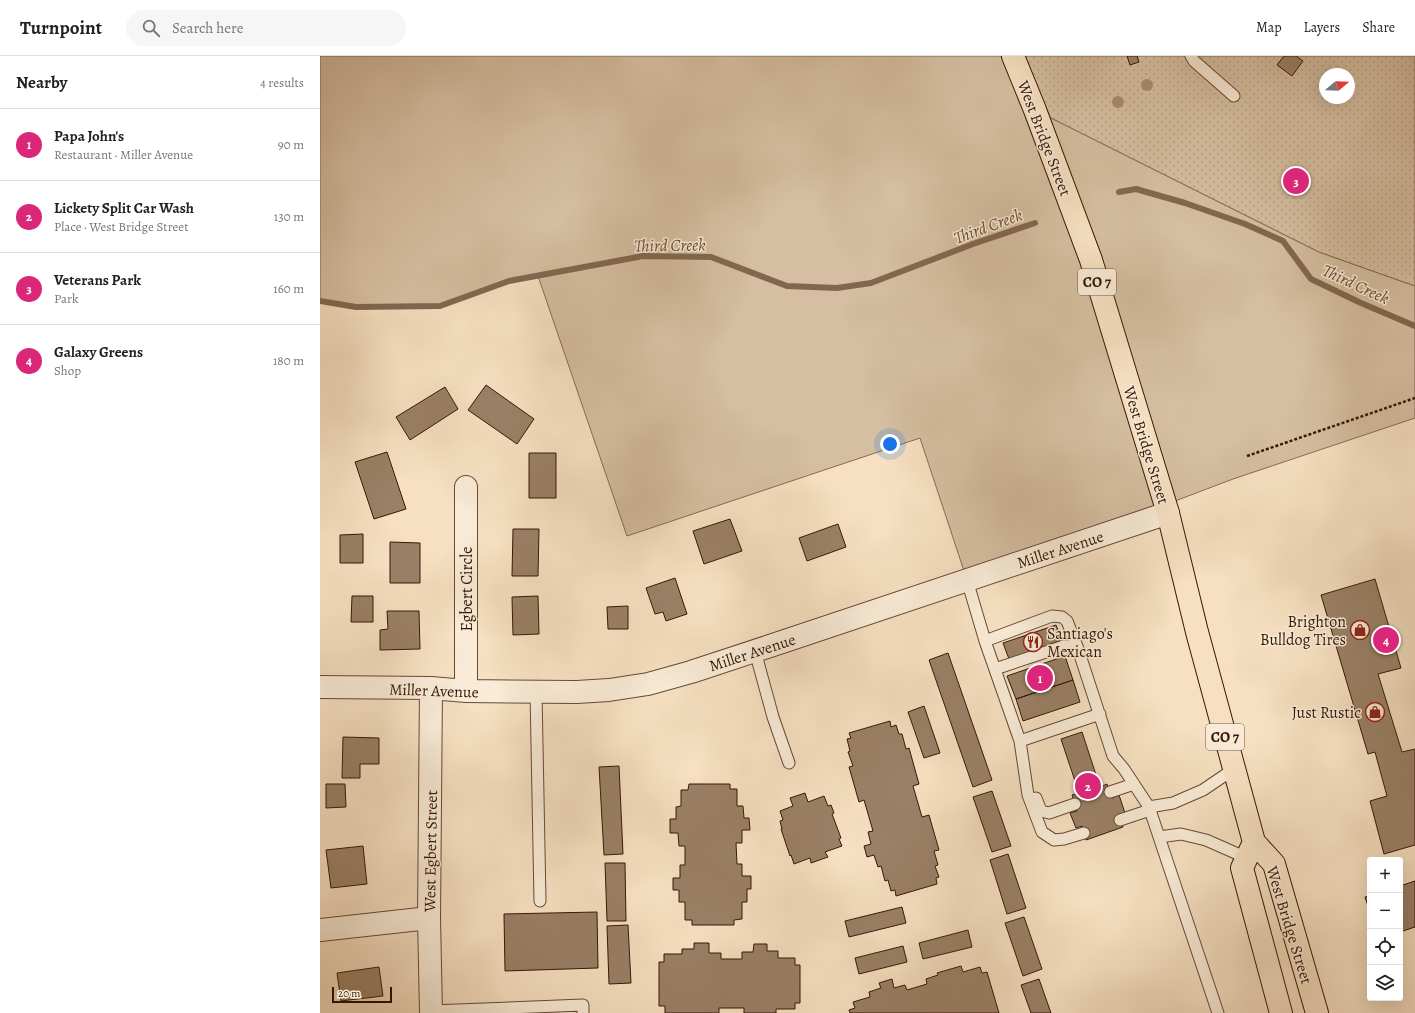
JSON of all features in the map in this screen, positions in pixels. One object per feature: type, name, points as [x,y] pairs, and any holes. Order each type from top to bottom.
[{"type":"main road","name":"West Bridge Street","points":[[1013,56],[1035,110],[1091,260],[1168,513],[1197,632],[1234,769],[1250,850],[1242,868],[1281,1013]]},
{"type":"main road","name":"West Bridge Street","points":[[1250,850],[1274,864],[1317,1013]]},
{"type":"street","name":"Egbert Circle","points":[[466,487],[466,692]]},
{"type":"street","name":"Miller Avenue","points":[[320,687],[431,688],[466,692],[578,692],[609,690],[648,684],[691,672],[755,651],[1168,513]]},
{"type":"street","name":"West Egbert Street","points":[[431,688],[429,918],[431,1012]]},
{"type":"street","points":[[320,930],[429,918]]},
{"type":"lane","points":[[1191,56],[1194,61],[1234,96]]},
{"type":"lane","points":[[966,580],[985,641],[1020,741],[1028,795],[1042,832],[1054,840],[1064,839],[1084,833]]},
{"type":"lane","points":[[985,641],[1052,616],[1062,617],[1067,621],[1078,649],[1113,756],[1124,769],[1149,808],[1218,1013]]},
{"type":"lane","points":[[995,669],[1064,646],[1078,649]]},
{"type":"lane","points":[[755,651],[773,717],[789,763]]},
{"type":"lane","points":[[536,692],[540,901]]},
{"type":"lane","points":[[1020,741],[1100,714]]},
{"type":"lane","points":[[1024,768],[1041,811],[1049,813],[1075,804]]},
{"type":"lane","points":[[1120,820],[1149,808],[1173,803],[1203,790],[1234,769]]},
{"type":"lane","points":[[1110,792],[1134,784]]},
{"type":"lane","points":[[1159,837],[1181,834],[1250,850]]},
{"type":"lane","points":[[431,1012],[583,1005],[583,1013]]},
{"type":"path","points":[[1247,456],[1415,398]]},
{"type":"shaded area","points":[[320,56],[1013,56],[1035,110],[1319,252],[1415,286],[1415,418],[1233,479],[967,580],[920,438],[627,536],[538,276],[509,281],[440,306],[356,307],[320,301]]},
{"type":"shaded area","points":[[1013,56],[1415,56],[1415,286],[1319,252],[1035,110]]},
{"type":"building","points":[[1127,56],[1137,56],[1139,62],[1130,65]]},
{"type":"building","points":[[1284,56],[1296,56],[1303,61],[1292,76],[1277,65]]},
{"type":"building","points":[[486,385],[534,419],[517,444],[468,410]]},
{"type":"building","points":[[445,387],[458,409],[410,440],[396,417]]},
{"type":"building","points":[[387,452],[406,509],[374,519],[355,462]]},
{"type":"building","points":[[529,453],[556,453],[556,498],[529,498]]},
{"type":"building","points":[[730,519],[742,551],[704,564],[693,531]]},
{"type":"building","points":[[838,524],[846,547],[807,561],[799,538]]},
{"type":"building","points":[[513,529],[539,529],[538,576],[512,576]]},
{"type":"building","points":[[363,534],[363,563],[340,563],[340,535]]},
{"type":"building","points":[[390,542],[420,543],[420,583],[390,583]]},
{"type":"building","points":[[675,578],[687,614],[666,621],[663,612],[655,614],[646,588]]},
{"type":"building","points":[[1375,579],[1401,668],[1378,674],[1402,752],[1415,749],[1415,845],[1384,854],[1370,801],[1387,796],[1375,752],[1368,754],[1321,595]]},
{"type":"building","points":[[352,596],[373,596],[373,622],[351,622]]},
{"type":"building","points":[[538,596],[539,634],[513,635],[512,597]]},
{"type":"building","points":[[628,606],[628,629],[608,629],[607,607]]},
{"type":"building","points":[[387,611],[419,611],[420,649],[380,650],[380,630],[388,629]]},
{"type":"building","name":"Santiago's Mexican","points":[[1056,625],[1062,640],[1009,659],[1003,643]]},
{"type":"building","points":[[948,653],[992,780],[973,787],[929,660]]},
{"type":"building","points":[[1065,656],[1073,680],[1016,699],[1007,676]]},
{"type":"building","points":[[1073,680],[1080,702],[1023,721],[1016,699]]},
{"type":"building","points":[[924,706],[940,753],[924,758],[908,712]]},
{"type":"building","points":[[890,721],[891,727],[896,725],[899,734],[902,734],[906,749],[909,748],[919,784],[913,786],[922,817],[929,815],[939,850],[934,851],[938,865],[935,866],[939,877],[936,878],[937,884],[896,896],[895,890],[891,891],[888,880],[885,881],[881,866],[878,867],[874,855],[867,857],[864,846],[871,844],[868,832],[873,831],[864,800],[859,802],[849,767],[853,766],[848,752],[850,751],[847,739],[851,738],[849,733]]},
{"type":"building","points":[[1082,732],[1100,787],[1107,784],[1112,798],[1119,795],[1125,813],[1119,815],[1123,827],[1086,840],[1082,826],[1076,828],[1070,813],[1077,811],[1072,795],[1079,793],[1061,739]]},
{"type":"building","points":[[343,737],[379,738],[379,764],[360,764],[360,778],[342,778]]},
{"type":"building","points":[[619,766],[623,854],[604,855],[599,767]]},
{"type":"building","points":[[326,784],[345,784],[346,807],[326,808]]},
{"type":"building","points":[[689,784],[730,784],[730,789],[737,789],[737,806],[743,806],[744,818],[749,818],[750,830],[742,830],[742,843],[736,843],[737,864],[742,864],[742,876],[751,876],[751,889],[747,889],[747,902],[742,902],[742,919],[734,920],[734,925],[692,925],[692,920],[685,920],[685,902],[679,902],[679,890],[673,890],[673,878],[680,878],[680,865],[685,865],[685,846],[679,846],[678,833],[670,833],[670,819],[676,819],[676,807],[681,806],[681,790],[688,790]]},
{"type":"building","points":[[992,791],[1011,846],[992,852],[973,797]]},
{"type":"building","points":[[805,793],[808,802],[824,796],[828,806],[831,805],[834,813],[832,814],[841,838],[839,839],[842,846],[825,852],[828,857],[811,863],[810,858],[794,864],[781,829],[780,821],[783,820],[780,811],[793,806],[790,798]]},
{"type":"building","points":[[363,846],[367,884],[331,888],[326,850]]},
{"type":"building","points":[[1008,854],[1026,908],[1007,914],[990,860]]},
{"type":"building","points":[[605,863],[625,863],[626,921],[607,921]]},
{"type":"building","points":[[1415,881],[1415,927],[1403,931],[1403,893],[1403,885]]},
{"type":"building","points":[[902,907],[906,923],[849,937],[845,921]]},
{"type":"building","points":[[597,912],[598,968],[505,971],[504,914]]},
{"type":"building","points":[[1024,917],[1042,969],[1023,976],[1005,923]]},
{"type":"building","points":[[628,925],[631,983],[609,984],[607,926]]},
{"type":"building","points":[[968,930],[972,947],[923,959],[919,943]]},
{"type":"building","points":[[694,943],[709,943],[709,953],[721,953],[721,959],[742,959],[742,952],[753,952],[754,944],[767,944],[767,951],[778,951],[778,958],[795,958],[795,965],[800,965],[800,1003],[795,1003],[795,1009],[776,1009],[776,1013],[744,1013],[744,1008],[719,1008],[719,1013],[665,1013],[665,1006],[659,1006],[659,962],[664,962],[664,954],[682,954],[682,949],[694,949]]},
{"type":"building","points":[[903,946],[907,962],[859,974],[855,958]]},
{"type":"building","points":[[961,966],[963,972],[980,967],[982,973],[987,972],[999,1013],[850,1013],[849,1010],[855,1008],[853,1002],[870,997],[869,992],[881,988],[879,983],[892,979],[894,988],[905,985],[907,990],[927,984],[926,979],[938,975],[937,973]]},
{"type":"building","points":[[379,967],[383,996],[341,1001],[337,973]]},
{"type":"building","points":[[1039,979],[1051,1013],[1031,1013],[1021,985]]},
{"type":"waterway","name":"Third Creek","points":[[1119,192],[1136,189],[1185,203],[1245,224],[1283,241],[1311,279],[1361,303],[1415,326]]},
{"type":"waterway","name":"Third Creek","points":[[320,301],[356,307],[440,306],[509,281],[643,256],[711,257],[787,286],[837,288],[871,283],[973,244],[1035,223]]},
{"type":"place","name":"Veterans Park","points":[[1296,181]]},
{"type":"place","name":"Brighton Bulldog Tires","points":[[1360,630]]},
{"type":"place","name":"Galaxy Greens","points":[[1386,640]]},
{"type":"place","name":"Santiago's Mexican","points":[[1033,642]]},
{"type":"place","name":"Papa John's","points":[[1040,678]]},
{"type":"place","name":"Just Rustic","points":[[1375,712]]},
{"type":"place","name":"Lickety Split Car Wash","points":[[1088,786]]}]
